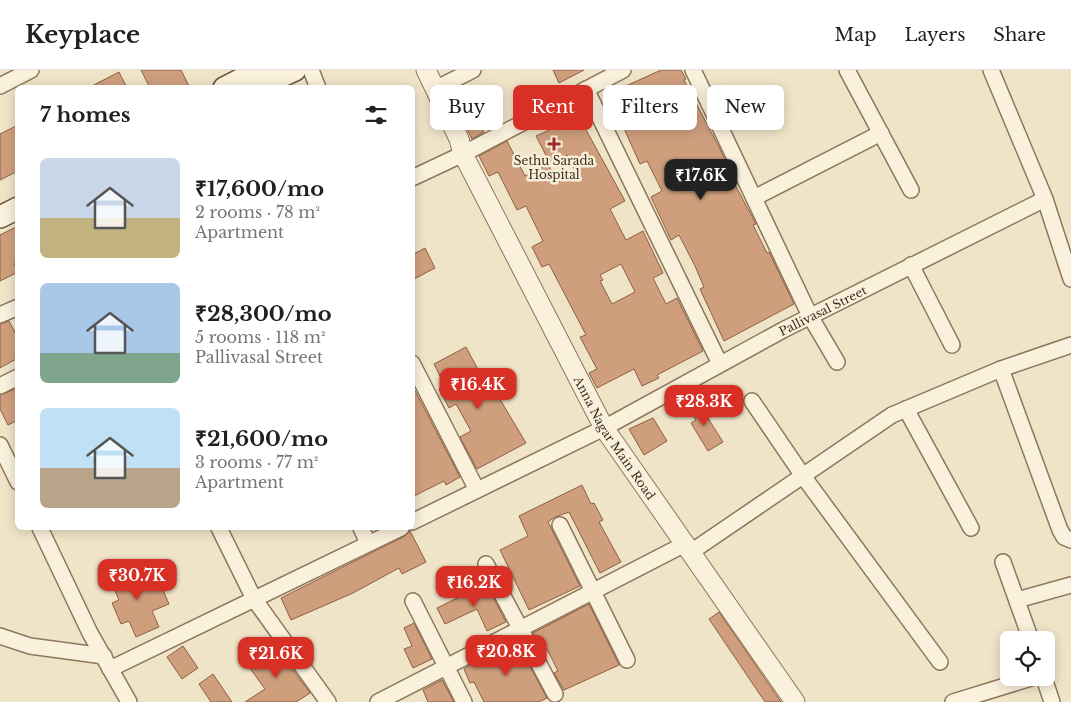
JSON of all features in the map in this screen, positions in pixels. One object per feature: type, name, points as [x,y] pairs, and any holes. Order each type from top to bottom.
[{"type":"main road","points":[[230,82],[259,70]]},
{"type":"main road","points":[[262,85],[295,70]]},
{"type":"main road","points":[[0,201],[15,194]]},
{"type":"main road","points":[[0,217],[15,210]]},
{"type":"street","points":[[0,86],[31,70]]},
{"type":"street","points":[[311,70],[317,85]]},
{"type":"street","name":"Anna Nagar Main Road","points":[[415,70],[451,143],[463,154]]},
{"type":"street","name":"Anna Nagar Main Road","points":[[426,70],[433,85]]},
{"type":"street","points":[[444,85],[473,70]]},
{"type":"street","points":[[593,85],[623,70]]},
{"type":"street","points":[[692,70],[810,316],[837,362]]},
{"type":"street","points":[[847,70],[911,190]]},
{"type":"street","points":[[991,70],[1045,199],[1071,279]]},
{"type":"street","points":[[593,103],[720,364]]},
{"type":"street","points":[[415,177],[513,128]]},
{"type":"street","name":"Anna Nagar Main Road","points":[[455,130],[460,139],[463,154],[604,428],[795,702]]},
{"type":"street","points":[[754,198],[882,133]]},
{"type":"street","name":"Pallivasal Street","points":[[415,521],[604,428],[810,316],[1045,199]]},
{"type":"street","points":[[912,265],[952,344]]},
{"type":"street","points":[[0,315],[15,308]]},
{"type":"street","points":[[378,702],[593,591],[688,548],[803,476],[892,415],[1002,369],[1071,345]]},
{"type":"street","points":[[415,368],[477,490]]},
{"type":"street","points":[[1002,369],[1060,530],[1064,537],[1071,540]]},
{"type":"street","points":[[0,386],[15,378]]},
{"type":"street","points":[[752,402],[803,476],[940,662]]},
{"type":"street","points":[[906,409],[971,528]]},
{"type":"street","points":[[0,445],[15,476]]},
{"type":"street","points":[[560,525],[627,660]]},
{"type":"street","points":[[41,530],[107,663],[129,702]]},
{"type":"street","points":[[220,530],[254,599],[328,702]]},
{"type":"street","points":[[362,530],[368,543]]},
{"type":"street","points":[[0,636],[30,646],[107,663],[254,599],[397,530]]},
{"type":"street","points":[[1003,562],[1028,631]]},
{"type":"street","points":[[486,564],[555,694]]},
{"type":"street","points":[[1017,600],[1071,585]]},
{"type":"street","points":[[413,601],[464,702]]},
{"type":"street","points":[[953,702],[1005,686]]},
{"type":"street","points":[[1047,686],[1052,702]]},
{"type":"building","points":[[141,70],[181,70],[188,85],[148,85]]},
{"type":"building","points":[[553,70],[584,70],[559,83]]},
{"type":"building","points":[[661,70],[681,70],[686,79],[684,80],[687,85],[628,85]]},
{"type":"building","points":[[119,72],[126,85],[94,85]]},
{"type":"building","points":[[697,105],[707,124],[707,130],[710,130],[731,177],[756,224],[753,225],[767,253],[769,252],[794,304],[724,341],[700,289],[704,287],[695,266],[679,235],[671,240],[651,197],[662,191],[647,161],[640,164],[625,130],[697,130]]},
{"type":"building","points":[[15,126],[15,172],[0,180],[0,134]]},
{"type":"building","points":[[468,130],[483,130],[484,132],[472,139]]},
{"type":"building","points":[[550,130],[586,130],[625,201],[610,209],[626,240],[643,231],[663,273],[653,278],[666,304],[677,298],[703,351],[657,375],[659,378],[642,386],[634,369],[597,388],[589,373],[597,369],[580,337],[586,335],[549,264],[542,267],[532,247],[543,241],[526,206],[517,210],[498,172],[489,176],[479,156],[507,141],[525,176],[548,164],[557,183],[576,173],[567,155],[550,163],[536,136]],"holes":[[[621,264],[635,292],[612,304],[600,281],[603,280],[600,275]]]},
{"type":"building","points":[[15,228],[15,274],[0,281],[0,235]]},
{"type":"building","points":[[425,248],[435,268],[415,278],[415,253]]},
{"type":"building","points":[[9,321],[15,332],[15,360],[0,368],[0,324]]},
{"type":"building","points":[[466,347],[491,394],[495,391],[526,443],[477,469],[460,437],[471,431],[456,404],[449,408],[439,389],[445,386],[434,364]]},
{"type":"building","points":[[15,389],[15,422],[8,425],[0,409],[0,395]]},
{"type":"building","points":[[415,391],[460,477],[446,485],[444,481],[415,496]]},
{"type":"building","points":[[697,401],[723,442],[708,451],[691,423],[696,420],[687,407]]},
{"type":"building","points":[[653,418],[667,441],[644,455],[629,429]]},
{"type":"building","points":[[582,485],[591,504],[594,503],[603,520],[599,522],[621,562],[600,573],[569,512],[555,517],[548,522],[580,586],[529,610],[500,550],[528,536],[519,516]]},
{"type":"building","points":[[410,531],[426,562],[402,574],[399,568],[353,593],[291,620],[281,598],[405,536]]},
{"type":"building","points":[[131,565],[141,589],[159,581],[169,604],[152,611],[159,627],[136,637],[129,621],[121,624],[112,603],[119,600],[108,575]]},
{"type":"building","points":[[486,584],[506,622],[487,631],[477,609],[445,624],[437,608]]},
{"type":"building","points":[[589,604],[619,665],[564,690],[554,673],[558,671],[547,649],[543,651],[533,633]]},
{"type":"building","points":[[719,612],[781,702],[765,702],[709,619]]},
{"type":"building","points":[[414,623],[432,659],[413,668],[404,649],[412,646],[404,628]]},
{"type":"building","points":[[516,641],[547,698],[539,702],[484,702],[474,682],[470,683],[464,669]]},
{"type":"building","points":[[274,645],[310,693],[296,702],[245,702],[265,689],[247,664]]},
{"type":"building","points":[[183,646],[198,668],[182,679],[167,657]]},
{"type":"building","points":[[213,674],[232,702],[211,702],[199,684]]},
{"type":"building","points":[[442,680],[454,702],[428,702],[423,690]]},
{"type":"place","name":"Sethu Sarada Hospital","points":[[554,144]]}]
